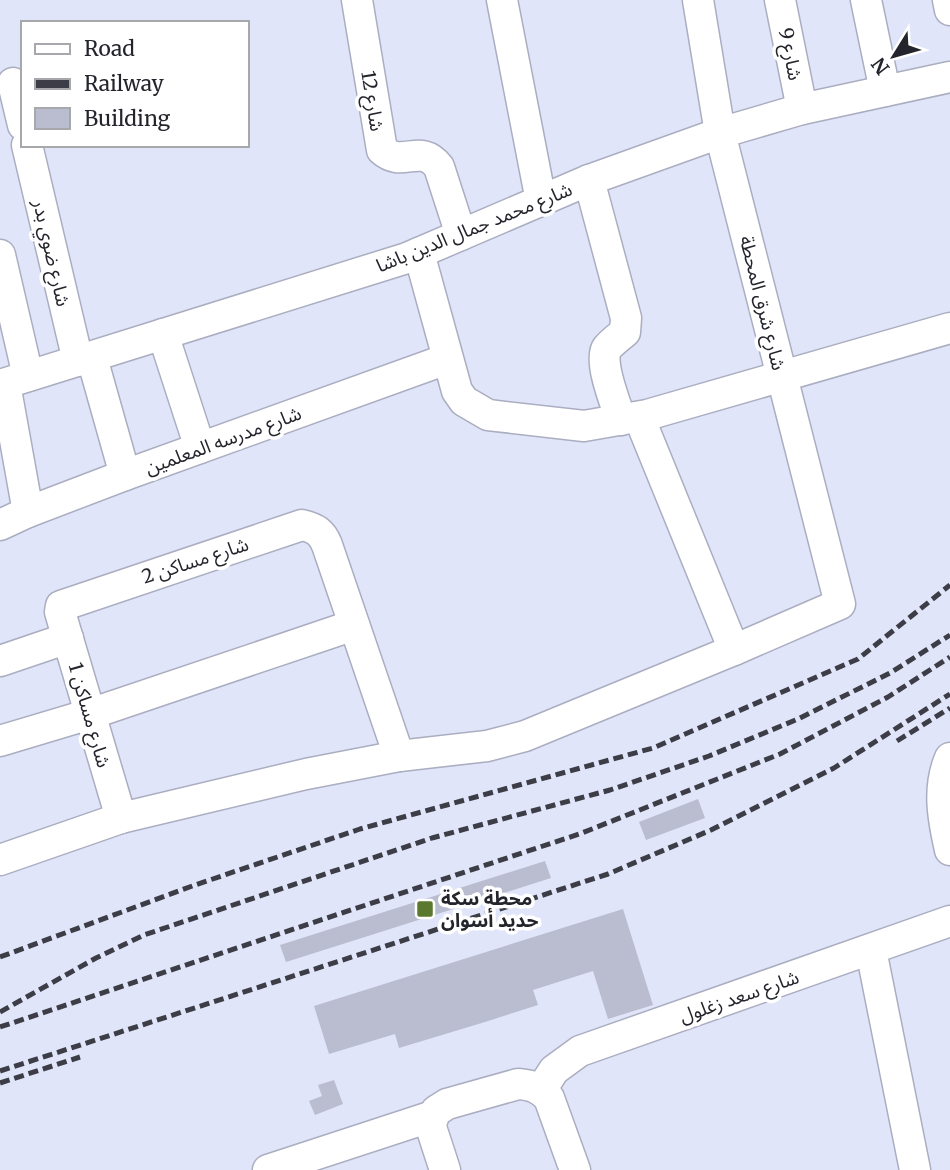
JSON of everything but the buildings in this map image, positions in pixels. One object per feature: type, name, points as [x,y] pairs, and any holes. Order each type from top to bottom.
[{"type":"street","name":"شارع 12","points":[[357,0],[382,150],[389,156],[401,159],[420,154],[435,161],[461,235]]},
{"type":"street","points":[[502,0],[541,201]]},
{"type":"street","name":"شارع شرق المحطة","points":[[698,0],[720,133],[841,604],[734,650]]},
{"type":"street","name":"شارع 9","points":[[780,0],[802,109]]},
{"type":"street","points":[[866,0],[885,91]]},
{"type":"street","points":[[948,0],[950,10]]},
{"type":"street","name":"شارع محمد جمال الدين باشا","points":[[11,382],[419,253],[589,180],[720,133],[802,109],[950,77]]},
{"type":"street","points":[[13,83],[21,117]]},
{"type":"street","name":"شارع ضوي بدر","points":[[28,147],[85,359],[125,475]]},
{"type":"street","points":[[0,860],[121,818],[306,774],[399,756],[487,746],[524,737],[734,650],[605,368],[604,354],[625,332],[626,318],[589,180]]},
{"type":"street","points":[[419,253],[457,391],[464,401],[488,415],[584,426],[630,418],[950,328]]},
{"type":"street","points":[[0,255],[11,382],[27,512]]},
{"type":"street","points":[[163,334],[201,448]]},
{"type":"street","name":"شارع مدرسه المعلمين","points":[[0,525],[125,475],[447,359]]},
{"type":"street","name":"شارع مساكن 2","points":[[0,660],[64,625],[61,606],[65,603],[302,525],[313,527],[323,535],[354,625]]},
{"type":"street","name":"شارع مساكن 1","points":[[64,625],[121,818]]},
{"type":"street","points":[[0,741],[90,714],[354,625],[399,756]]},
{"type":"street","points":[[950,758],[942,784],[950,850]]},
{"type":"street","name":"شارع سعد زغلول","points":[[541,1090],[562,1062],[580,1051],[950,921]]},
{"type":"street","points":[[871,950],[915,1170]]},
{"type":"street","points":[[445,1170],[432,1130],[436,1111],[447,1104],[518,1084],[530,1085],[550,1098],[575,1170]]},
{"type":"street","points":[[268,1170],[433,1116]]},
{"type":"railway","points":[[0,957],[195,885],[360,829],[653,748],[858,659],[950,585]]},
{"type":"railway","points":[[0,1012],[96,958],[144,935],[432,838],[610,790],[709,756],[798,719],[890,673],[950,635]]},
{"type":"railway","points":[[0,1027],[582,833],[780,754],[888,697],[950,657]]},
{"type":"railway","points":[[0,1071],[608,874],[711,830],[834,768],[950,694]]},
{"type":"railway","points":[[897,741],[950,708]]},
{"type":"railway","points":[[0,1083],[80,1057]]},
{"type":"place","name":"محطة سكة حديد أسوان","points":[[425,909]]}]
